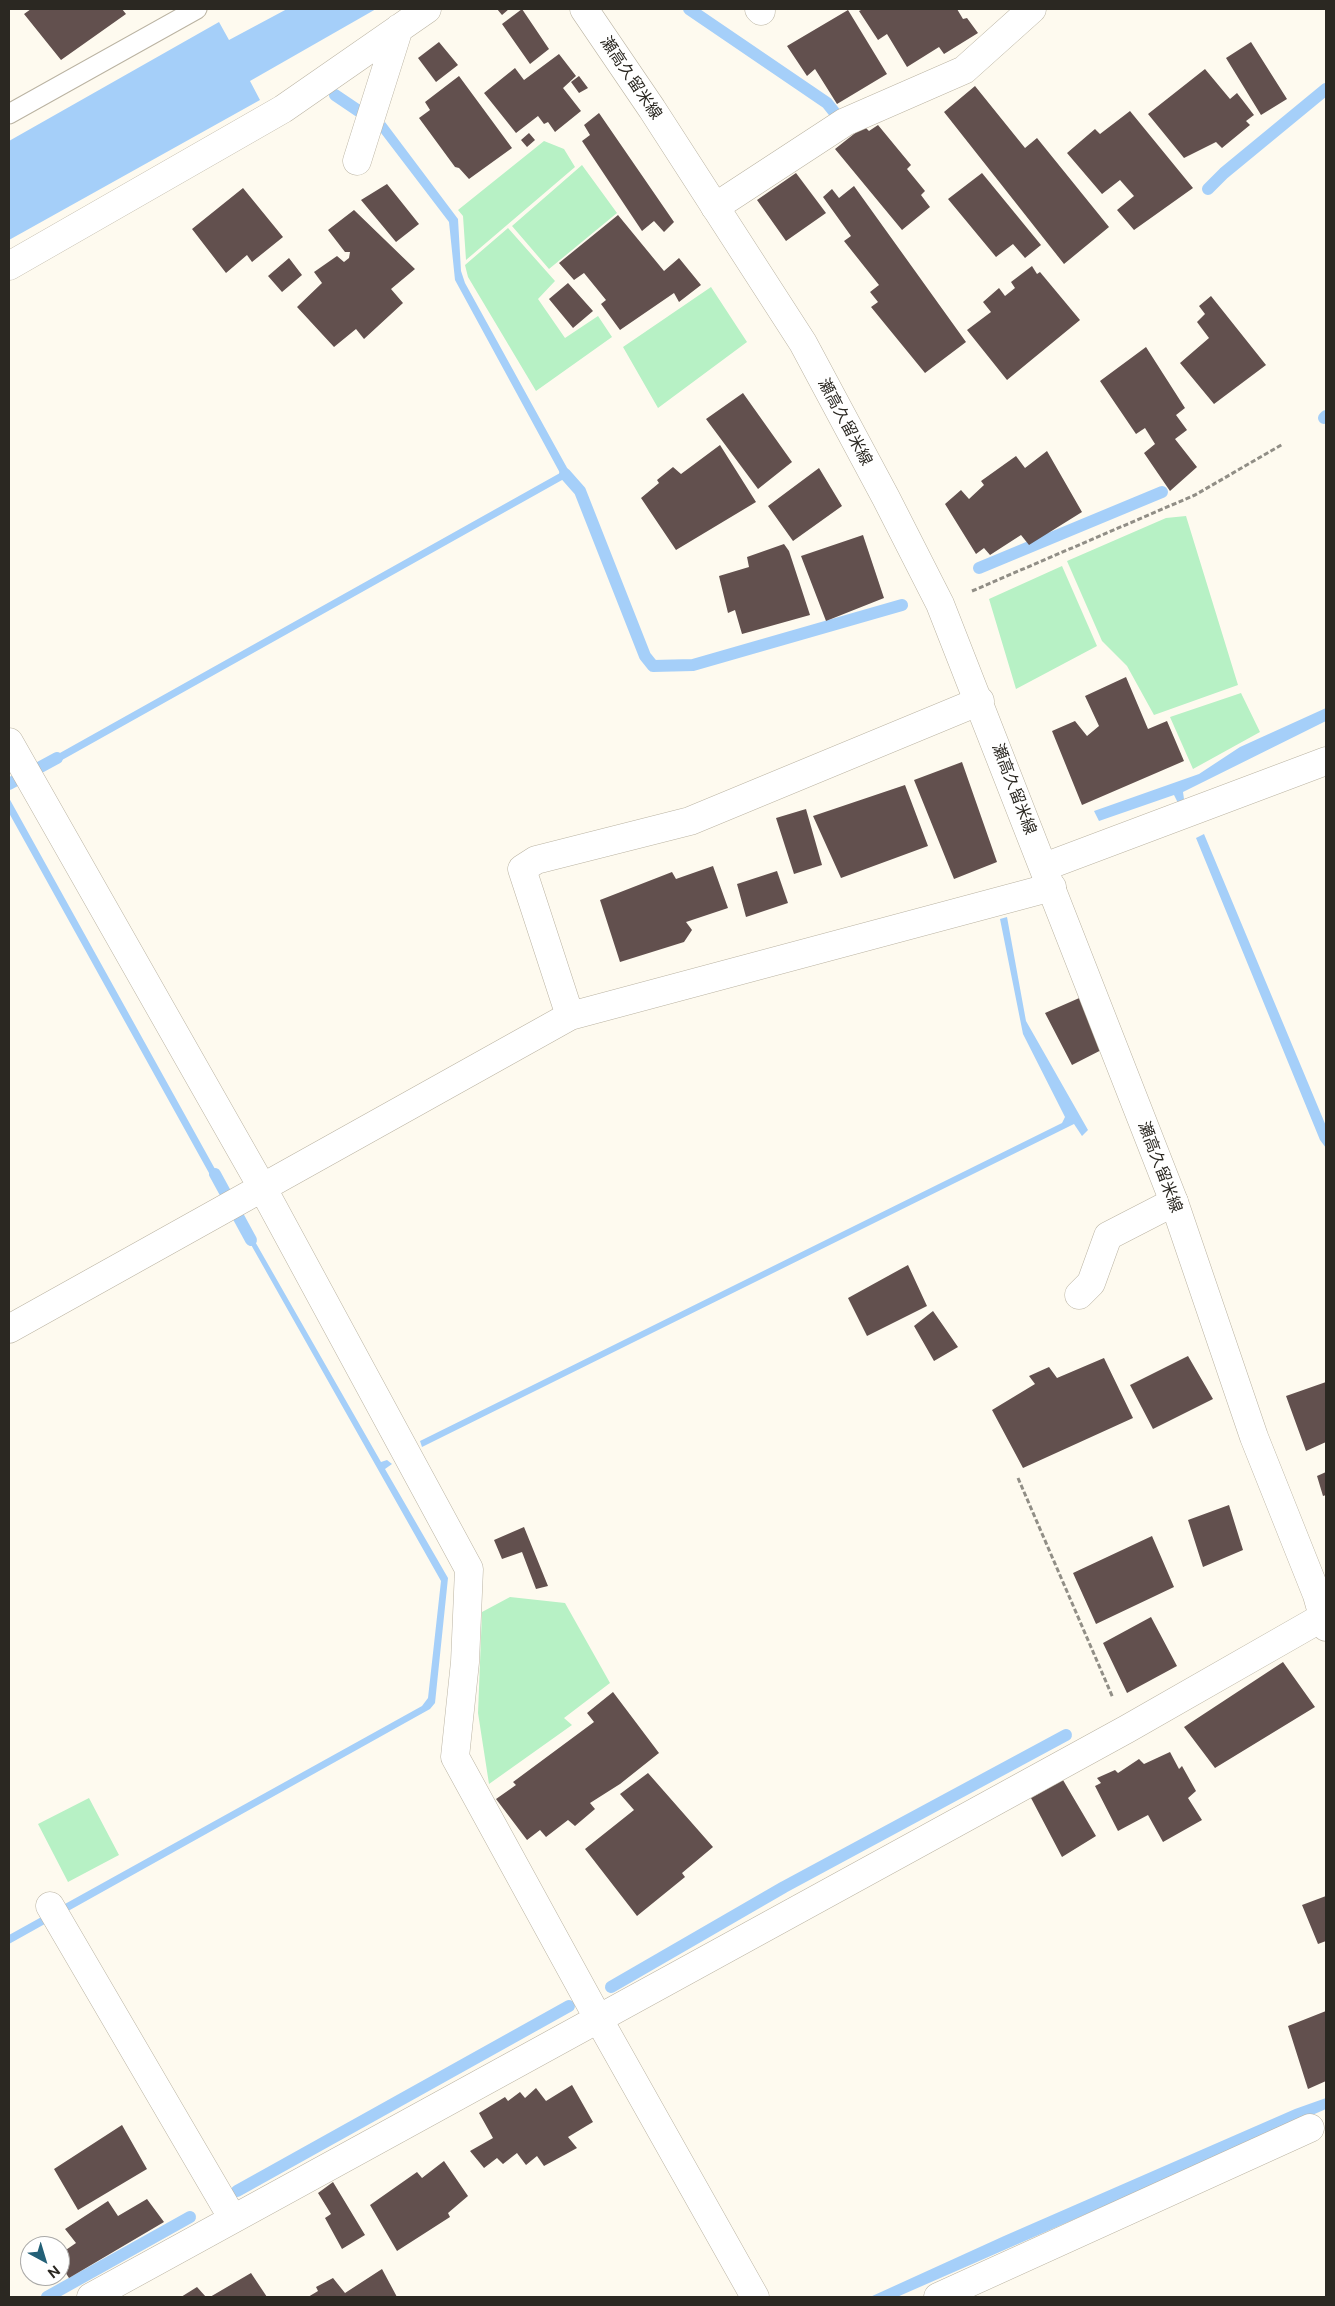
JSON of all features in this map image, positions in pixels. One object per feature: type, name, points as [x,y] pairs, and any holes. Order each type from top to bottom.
[{"type":"street","points":[[9,266],[283,109],[427,9]]},
{"type":"street","name":"瀬高久留米線","points":[[584,9],[803,343],[940,604],[980,701],[1174,1202],[1254,1437],[1323,1607]]},
{"type":"street","points":[[715,207],[845,122],[964,70],[1032,9]]},
{"type":"street","points":[[357,161],[399,28]]},
{"type":"street","points":[[570,1016],[522,869],[536,860],[690,821],[980,701]]},
{"type":"street","points":[[9,742],[262,1187],[469,1569],[465,1662],[455,1757],[598,2018],[755,2297]]},
{"type":"street","points":[[9,1329],[570,1016],[1048,877],[1326,761]]},
{"type":"street","points":[[1079,1295],[1091,1283],[1108,1236],[1174,1202]]},
{"type":"street","points":[[92,2297],[1127,1729],[1323,1607]]},
{"type":"street","points":[[50,1906],[233,2219]]},
{"type":"street","points":[[938,2297],[1310,2128]]},
{"type":"lane","points":[[9,114],[197,9]]},
{"type":"path","points":[[940,604],[1195,495],[1283,444]]},
{"type":"path","points":[[1018,1478],[1127,1729]]},
{"type":"green space","points":[[544,141],[564,149],[575,167],[466,260],[463,216],[458,210]]},
{"type":"green space","points":[[582,165],[617,213],[549,269],[512,226]]},
{"type":"green space","points":[[508,228],[555,281],[538,299],[565,338],[598,316],[612,337],[536,391],[468,277],[465,265]]},
{"type":"green space","points":[[711,287],[747,342],[658,408],[623,347]]},
{"type":"green space","points":[[1186,516],[1238,685],[1154,715],[1127,666],[1102,641],[1067,561],[1166,518]]},
{"type":"green space","points":[[1062,566],[1097,646],[1016,689],[989,599]]},
{"type":"green space","points":[[1241,693],[1260,732],[1193,769],[1170,717]]},
{"type":"green space","points":[[510,1597],[565,1603],[610,1683],[564,1718],[572,1725],[489,1784],[478,1713],[482,1612]]},
{"type":"green space","points":[[89,1798],[119,1855],[68,1882],[38,1824]]},
{"type":"water","points":[[287,9],[376,9],[250,81],[260,100],[9,240],[9,141],[219,22],[229,40]]},
{"type":"water","points":[[385,122],[458,219],[461,271],[465,283],[571,475],[46,769],[42,763],[560,473],[455,280],[449,222],[378,129]]},
{"type":"water","points":[[1326,708],[1326,721],[1183,792],[1184,799],[1178,803],[1174,795],[1099,821],[1094,811],[1199,774],[1240,747]]},
{"type":"water","points":[[9,798],[225,1187],[219,1191],[9,813]]},
{"type":"water","points":[[1204,834],[1326,1126],[1326,1148],[1320,1140],[1196,838]]},
{"type":"water","points":[[1007,917],[1026,1021],[1088,1130],[1082,1136],[1074,1124],[422,1447],[420,1441],[1062,1123],[1065,1117],[1023,1034],[1000,919]]},
{"type":"water","points":[[245,1224],[381,1462],[387,1460],[392,1464],[385,1469],[448,1578],[435,1703],[430,1709],[9,1944],[9,1935],[422,1706],[428,1698],[441,1581],[241,1227]]},
{"type":"water","points":[[1326,2098],[1326,2109],[897,2297],[870,2297],[1004,2236],[1295,2109]]},
{"type":"building","points":[[31,9],[122,9],[126,14],[61,60],[24,14]]},
{"type":"building","points":[[497,9],[509,9],[502,15]]},
{"type":"building","points":[[522,9],[549,49],[530,64],[502,24]]},
{"type":"building","points":[[863,9],[957,9],[963,19],[967,18],[978,33],[944,54],[939,47],[907,67],[887,34],[878,40],[859,11]]},
{"type":"building","points":[[848,10],[887,74],[837,104],[815,69],[807,76],[787,46]]},
{"type":"building","points":[[439,42],[458,65],[436,82],[418,58]]},
{"type":"building","points":[[1251,42],[1287,99],[1261,115],[1226,58]]},
{"type":"building","points":[[559,54],[576,76],[563,88],[581,111],[555,132],[548,122],[544,124],[538,116],[516,133],[484,93],[515,68],[524,80]]},
{"type":"building","points":[[1205,69],[1230,99],[1237,93],[1254,115],[1246,121],[1250,125],[1222,148],[1216,142],[1184,158],[1148,114]]},
{"type":"building","points":[[459,76],[512,148],[469,179],[459,168],[455,167],[419,118],[430,110],[425,102]]},
{"type":"building","points":[[579,76],[588,88],[579,93],[571,82]]},
{"type":"building","points":[[975,86],[1025,148],[1037,138],[1109,227],[1064,264],[944,112]]},
{"type":"building","points":[[1130,111],[1193,188],[1134,230],[1117,210],[1134,196],[1120,180],[1102,194],[1067,153],[1095,129],[1100,134]]},
{"type":"building","points":[[599,113],[674,222],[664,232],[654,221],[642,231],[582,141],[590,135],[584,125]]},
{"type":"building","points":[[878,125],[911,165],[907,169],[925,191],[921,195],[930,207],[902,230],[835,149],[864,126],[869,131]]},
{"type":"building","points":[[529,133],[535,140],[527,147],[521,140]]},
{"type":"building","points":[[796,173],[826,213],[786,241],[757,200]]},
{"type":"building","points":[[982,173],[1041,245],[1025,258],[1013,244],[996,257],[948,199]]},
{"type":"building","points":[[387,184],[419,224],[396,242],[361,200]]},
{"type":"building","points":[[854,186],[966,342],[925,373],[871,307],[878,302],[870,292],[879,285],[844,241],[851,236],[823,197],[832,189],[839,198]]},
{"type":"building","points":[[243,188],[283,237],[252,262],[247,255],[226,273],[192,229]]},
{"type":"building","points":[[354,210],[415,269],[391,289],[403,303],[364,339],[356,329],[334,347],[297,307],[322,283],[314,272],[337,256],[344,262],[349,258],[350,252],[345,252],[328,230]]},
{"type":"building","points":[[618,215],[664,271],[679,258],[701,285],[679,302],[674,293],[620,330],[601,304],[606,300],[584,273],[574,280],[559,263]]},
{"type":"building","points":[[289,258],[302,275],[282,292],[268,276]]},
{"type":"building","points":[[1032,266],[1037,274],[1040,272],[1080,320],[1007,380],[967,330],[991,312],[983,302],[999,288],[1005,296],[1015,288],[1011,282]]},
{"type":"building","points":[[568,283],[593,311],[573,328],[549,299]]},
{"type":"building","points":[[1211,296],[1266,365],[1214,404],[1180,363],[1209,338],[1197,322],[1205,314],[1199,306]]},
{"type":"building","points":[[1146,347],[1185,408],[1176,415],[1187,430],[1175,439],[1197,467],[1170,491],[1144,453],[1155,444],[1145,428],[1136,434],[1100,381]]},
{"type":"building","points":[[743,393],[792,462],[758,489],[706,419]]},
{"type":"building","points":[[720,445],[756,502],[676,550],[641,498],[659,483],[657,480],[673,467],[681,474]]},
{"type":"building","points":[[1047,451],[1082,512],[1029,545],[1021,535],[990,555],[984,548],[976,554],[945,504],[961,490],[969,499],[984,485],[981,481],[1016,456],[1025,468]]},
{"type":"building","points":[[819,468],[842,506],[793,541],[768,506]]},
{"type":"building","points":[[863,535],[884,598],[826,621],[801,556]]},
{"type":"building","points":[[784,544],[789,551],[810,615],[742,634],[735,610],[728,613],[719,576],[749,567],[747,557]]},
{"type":"building","points":[[1126,677],[1148,729],[1167,721],[1184,761],[1082,805],[1052,731],[1075,721],[1087,736],[1099,726],[1085,696]]},
{"type":"building","points":[[962,762],[997,862],[954,879],[914,780]]},
{"type":"building","points":[[905,785],[928,846],[841,878],[813,816]]},
{"type":"building","points":[[806,809],[822,865],[794,874],[776,818]]},
{"type":"building","points":[[713,866],[728,908],[686,922],[692,930],[684,942],[620,962],[600,900],[672,872],[676,879]]},
{"type":"building","points":[[777,871],[788,903],[746,917],[737,884]]},
{"type":"building","points":[[1093,992],[1117,1042],[1072,1065],[1045,1013]]},
{"type":"building","points":[[908,1265],[927,1306],[867,1336],[848,1298]]},
{"type":"building","points":[[933,1311],[958,1347],[934,1361],[914,1326]]},
{"type":"building","points":[[1188,1356],[1213,1399],[1153,1429],[1130,1385]]},
{"type":"building","points":[[1104,1358],[1133,1418],[1023,1468],[992,1410],[1035,1384],[1029,1376],[1049,1367],[1057,1378]]},
{"type":"building","points":[[1326,1382],[1326,1442],[1306,1451],[1286,1396]]},
{"type":"building","points":[[1326,1472],[1326,1495],[1323,1496],[1317,1476]]},
{"type":"building","points":[[1229,1505],[1243,1550],[1203,1567],[1188,1520]]},
{"type":"building","points":[[524,1527],[548,1586],[536,1589],[522,1552],[502,1559],[494,1540]]},
{"type":"building","points":[[1152,1536],[1174,1587],[1096,1624],[1073,1573]]},
{"type":"building","points":[[1151,1617],[1177,1666],[1127,1693],[1103,1643]]},
{"type":"building","points":[[1283,1662],[1315,1707],[1215,1768],[1184,1727]]},
{"type":"building","points":[[613,1692],[659,1753],[620,1784],[590,1803],[595,1809],[575,1826],[568,1820],[546,1837],[540,1830],[527,1840],[496,1799],[516,1785],[513,1782],[594,1722],[587,1713]]},
{"type":"building","points":[[1170,1752],[1179,1769],[1182,1766],[1196,1791],[1188,1798],[1202,1820],[1163,1842],[1148,1815],[1118,1831],[1095,1786],[1101,1783],[1097,1778],[1115,1770],[1118,1773],[1139,1759],[1144,1764]]},
{"type":"building","points":[[648,1773],[713,1847],[682,1873],[685,1877],[637,1916],[585,1849],[634,1810],[620,1794]]},
{"type":"building","points":[[1063,1780],[1096,1836],[1062,1857],[1031,1798]]},
{"type":"building","points":[[1326,1896],[1326,1941],[1318,1944],[1302,1905]]},
{"type":"building","points":[[1326,2011],[1326,2081],[1308,2089],[1288,2026]]},
{"type":"building","points":[[572,2085],[593,2122],[568,2137],[577,2148],[544,2166],[537,2156],[526,2165],[517,2153],[503,2164],[497,2158],[484,2168],[470,2151],[493,2138],[479,2113],[505,2097],[508,2101],[520,2092],[525,2098],[536,2088],[546,2101]]},
{"type":"building","points":[[122,2125],[147,2169],[78,2210],[54,2169]]},
{"type":"building","points":[[444,2161],[468,2196],[448,2213],[450,2217],[397,2251],[370,2205],[417,2172],[422,2178]]},
{"type":"building","points":[[333,2182],[365,2235],[342,2249],[325,2218],[331,2214],[318,2193]]},
{"type":"building","points":[[147,2199],[164,2222],[70,2277],[70,2247],[76,2243],[65,2229],[108,2201],[118,2216]]},
{"type":"building","points":[[382,2269],[397,2297],[308,2297],[318,2291],[316,2287],[333,2278],[345,2293]]},
{"type":"building","points":[[251,2273],[267,2297],[210,2297]]},
{"type":"building","points":[[197,2287],[206,2297],[181,2297]]},
{"type":"waterway","points":[[689,9],[827,103],[835,113]]},
{"type":"waterway","points":[[1208,189],[1224,173],[1326,89]]},
{"type":"waterway","points":[[335,95],[372,120]]},
{"type":"waterway","points":[[565,474],[580,491],[645,656],[653,666],[693,665],[902,605]]},
{"type":"waterway","points":[[979,568],[1162,492]]},
{"type":"waterway","points":[[9,784],[57,758]]},
{"type":"waterway","points":[[215,1174],[251,1240]]},
{"type":"waterway","points":[[611,1987],[784,1887],[1066,1735]]},
{"type":"waterway","points":[[237,2191],[569,2006]]},
{"type":"waterway","points":[[47,2297],[190,2217]]}]
